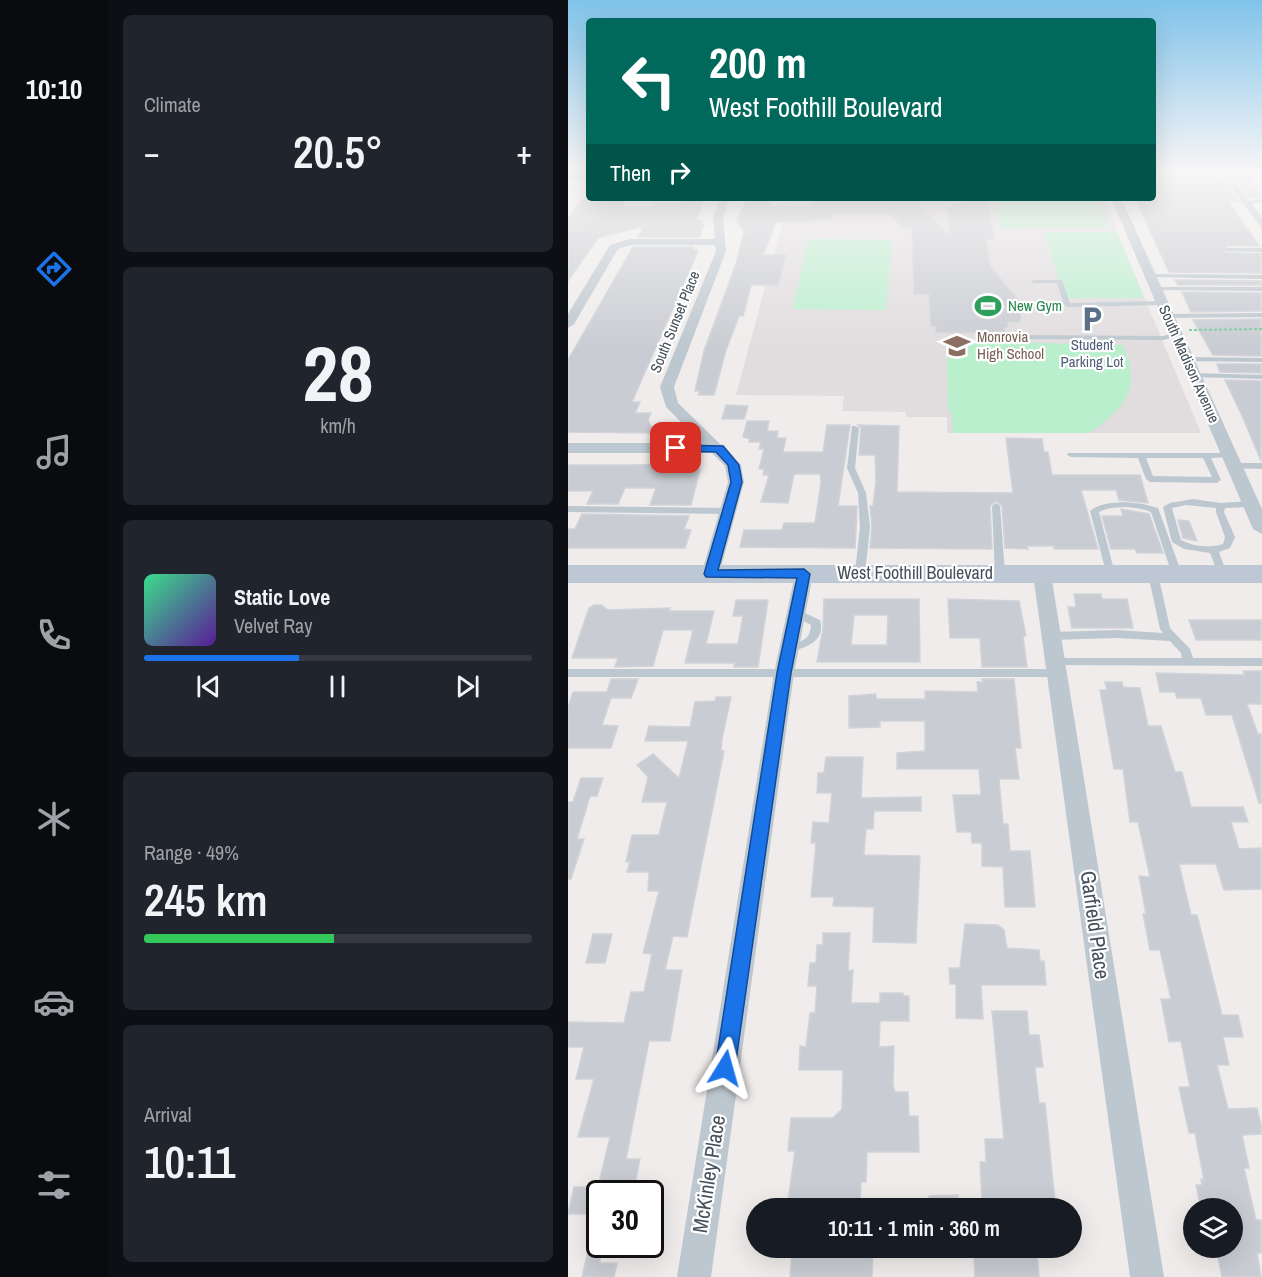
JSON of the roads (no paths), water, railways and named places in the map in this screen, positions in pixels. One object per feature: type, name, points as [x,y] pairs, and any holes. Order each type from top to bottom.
[{"type":"main road","name":"West Foothill Boulevard","points":[[568,574],[1165,574],[1218,562],[1261,574]]},
{"type":"street","name":"South Sunset Place","points":[[710,574],[736,482],[733,465],[719,448],[671,404],[667,387],[721,251],[720,230]]},
{"type":"street","name":"South Madison Avenue","points":[[1130,230],[1261,529]]},
{"type":"street","points":[[568,324],[614,247],[630,242],[722,242]]},
{"type":"street","points":[[568,448],[719,448]]},
{"type":"street","name":"McKinley Place","points":[[694,1277],[786,661],[798,614],[804,574]]},
{"type":"street","name":"Garfield Place","points":[[1042,574],[1147,1277]]},
{"type":"lane","points":[[1227,250],[1261,250]]},
{"type":"lane","points":[[1150,276],[1261,277]]},
{"type":"lane","points":[[1034,282],[1060,281],[1067,305],[1162,303]]},
{"type":"lane","points":[[1156,289],[1261,289]]},
{"type":"lane","points":[[1168,316],[1261,315]]},
{"type":"lane","points":[[1022,337],[1163,338],[1176,335]]},
{"type":"lane","points":[[1186,359],[1261,360]]},
{"type":"lane","points":[[1194,375],[1261,377]]},
{"type":"lane","points":[[855,428],[852,468],[862,493],[865,527],[860,573]]},
{"type":"lane","points":[[1071,454],[1206,455],[1261,466]]},
{"type":"lane","points":[[1141,456],[1150,479],[1217,480],[1206,455]]},
{"type":"lane","points":[[1221,506],[1220,512],[1230,541],[1218,562],[1177,543],[1166,507],[1173,503],[1208,503],[1221,506],[1250,504]]},
{"type":"lane","points":[[996,506],[1000,573]]},
{"type":"lane","points":[[1110,574],[1094,511],[1097,507],[1116,506],[1146,506],[1155,510],[1165,574],[1165,629],[1186,652],[1188,662]]},
{"type":"lane","points":[[568,509],[728,511]]},
{"type":"lane","points":[[1051,636],[1117,634],[1170,637]]},
{"type":"lane","points":[[568,673],[786,661],[1057,667],[1261,662]]},
{"type":"place","name":"New Gym","points":[[988,306]]},
{"type":"place","name":"Student Parking Lot","points":[[1092,319]]},
{"type":"place","name":"Monrovia High School","points":[[957,346]]}]
